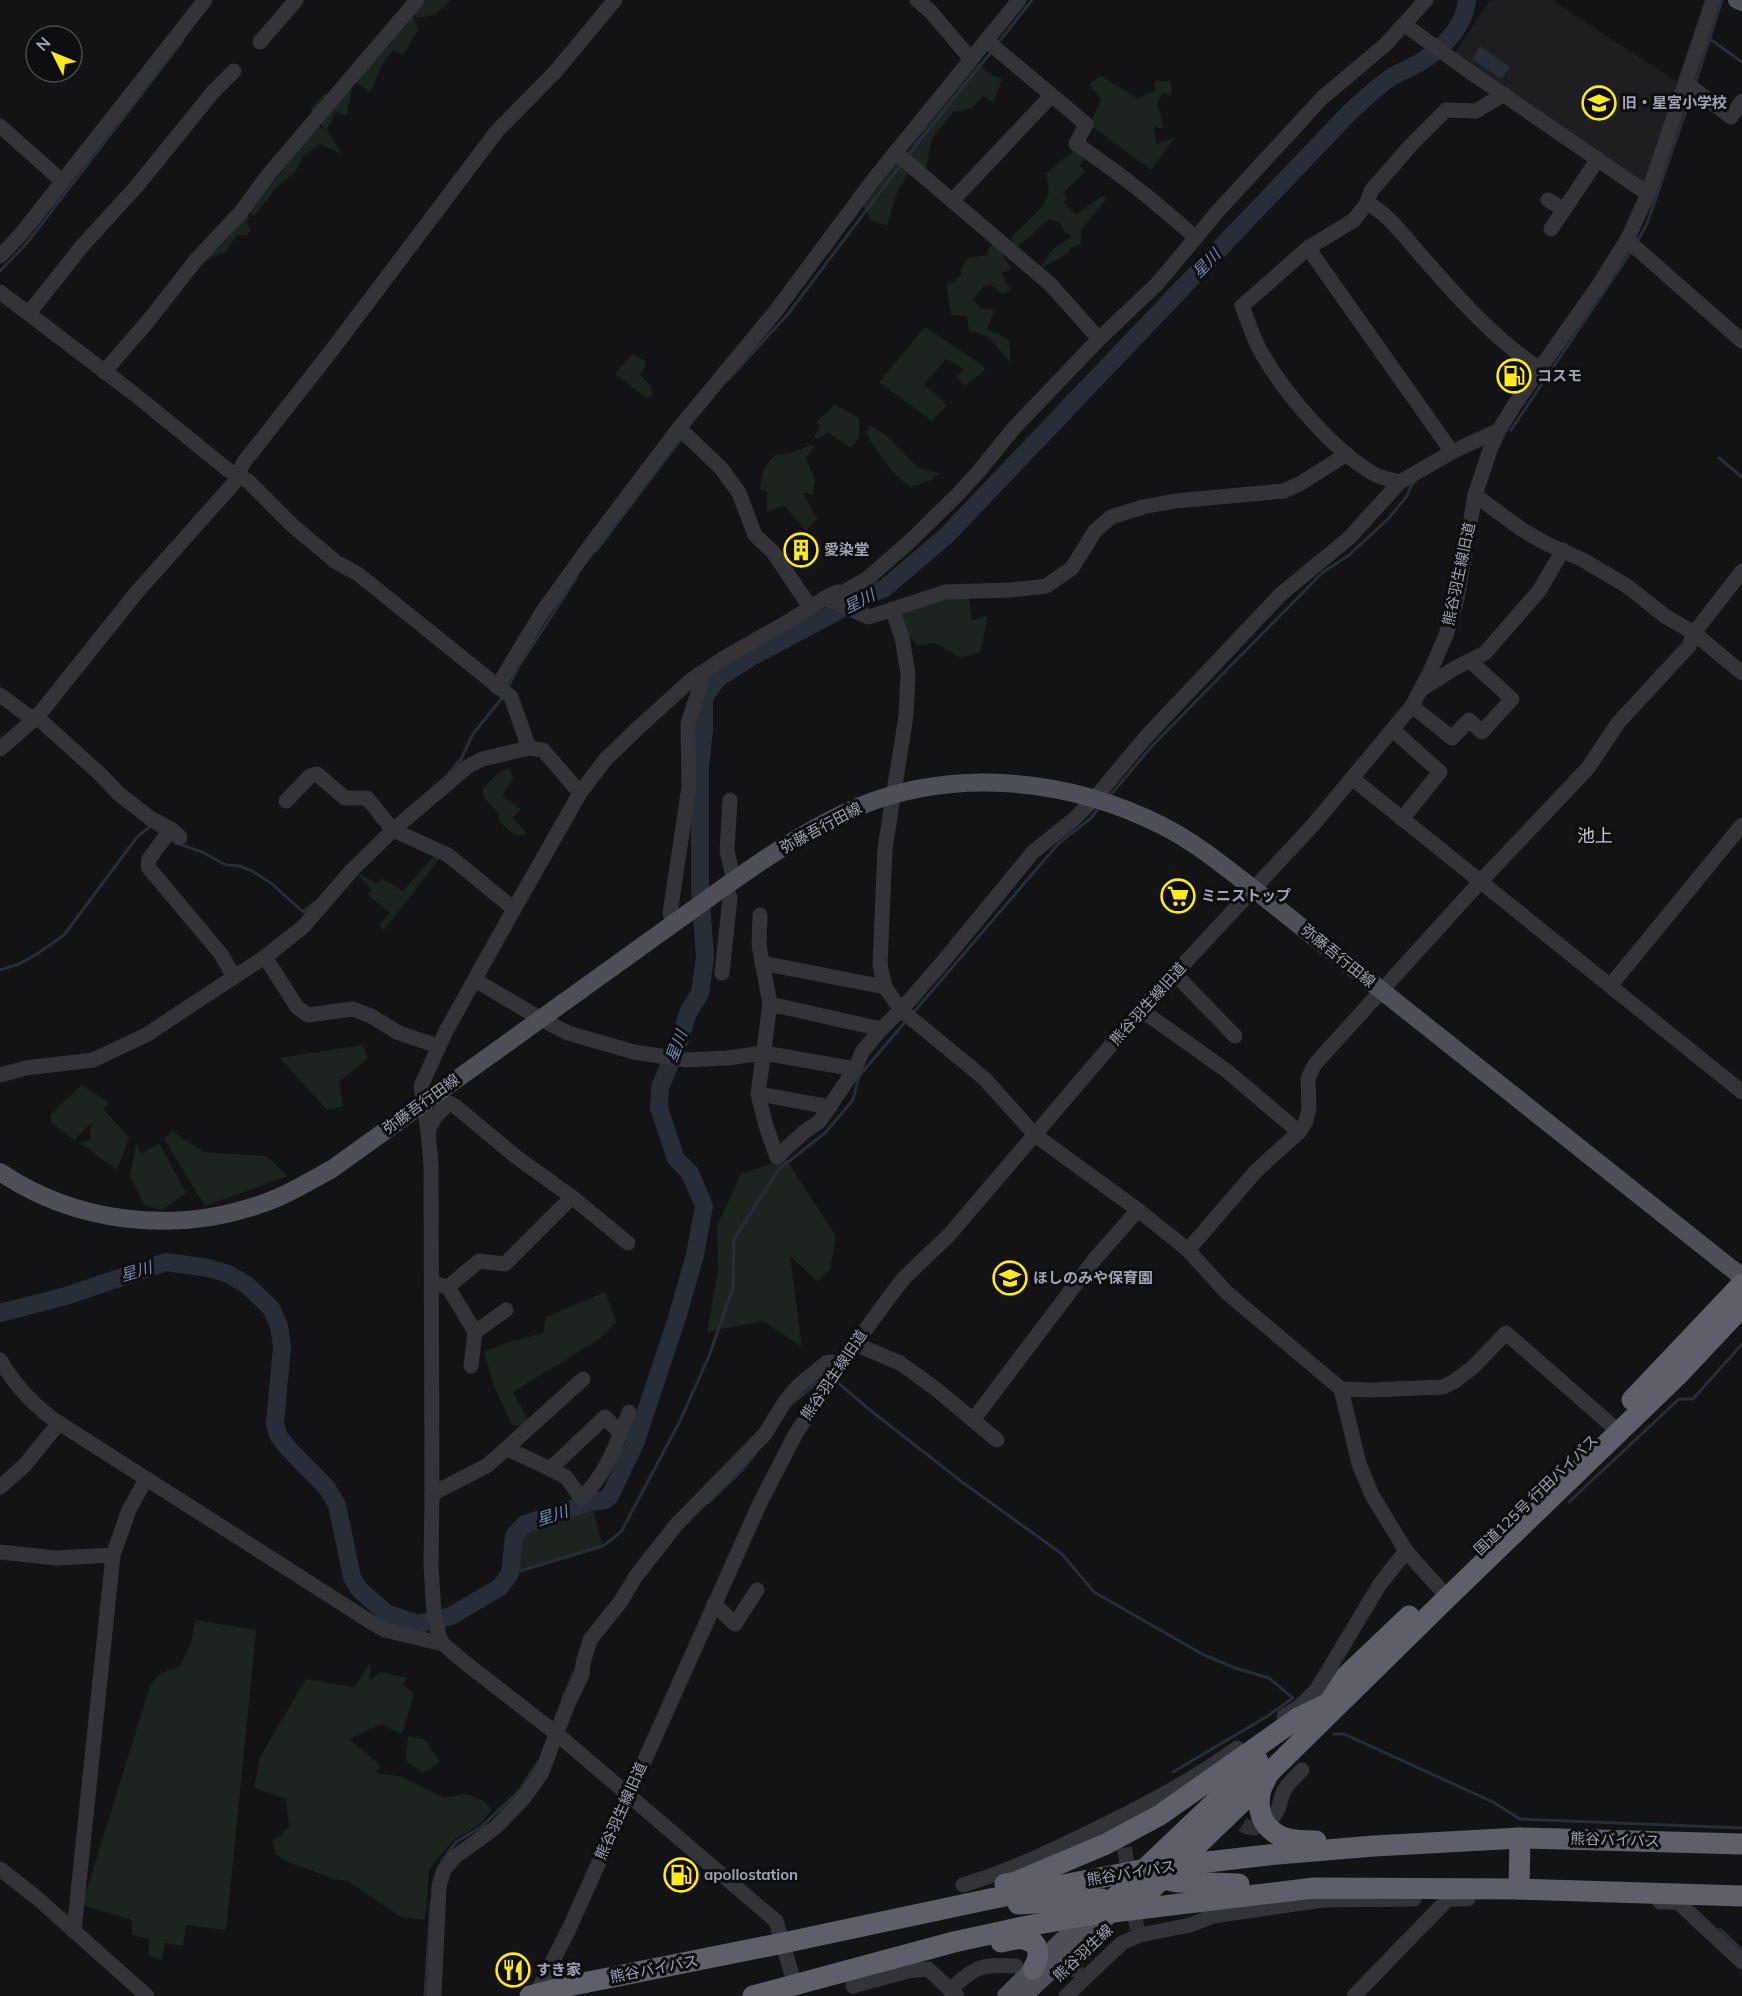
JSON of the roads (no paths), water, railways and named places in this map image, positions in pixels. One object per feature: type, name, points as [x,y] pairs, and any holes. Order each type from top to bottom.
[{"type":"highway","name":"国道125号 行田バイパス","points":[[1329,1703],[1346,1676],[1610,1424],[1742,1284]]},
{"type":"highway","name":"国道125号 行田バイパス","points":[[1088,1915],[1116,1913],[1239,1805],[1448,1597],[1670,1383],[1742,1307]]},
{"type":"highway","name":"国道125号 行田バイパス","points":[[1162,1871],[1256,1763],[1329,1703],[1353,1692]]},
{"type":"highway","points":[[953,1906],[976,1891],[1016,1882],[1106,1844],[1160,1815],[1298,1718],[1329,1703]]},
{"type":"highway","points":[[1271,1771],[1259,1794],[1260,1813],[1276,1834],[1305,1841],[1334,1839],[1374,1846]]},
{"type":"highway","points":[[1519,1889],[1520,1838]]},
{"type":"highway","name":"熊谷バイパス","points":[[534,1996],[568,1986],[953,1906],[1268,1855],[1374,1846],[1520,1838],[1742,1844]]},
{"type":"highway","points":[[1162,1871],[1216,1885],[1280,1883],[1314,1888]]},
{"type":"highway","points":[[990,1899],[1015,1904],[1102,1899],[1116,1913],[1314,1888],[1519,1889],[1742,1896]]},
{"type":"highway","points":[[753,1996],[793,1991],[954,1942],[1088,1915]]},
{"type":"highway","points":[[954,1942],[982,1946],[1020,1938],[1028,1940],[1034,1944],[1038,1960],[1024,1968]]},
{"type":"main road","points":[[1737,0],[1742,2]]},
{"type":"main road","name":"弥藤吾行田線","points":[[0,1172],[55,1200],[95,1213],[148,1221],[185,1221],[220,1216],[259,1205],[332,1169],[726,885],[776,851],[832,819],[893,795],[956,784],[1026,784],[1095,798],[1132,811],[1163,826],[1221,863],[1742,1277]]},
{"type":"main road","points":[[1023,1996],[1116,1913]]},
{"type":"main road","name":"熊谷羽生線","points":[[1036,1996],[1066,1971],[1116,1913]]},
{"type":"main road","name":"熊谷羽生線","points":[[1006,1996],[1024,1968],[1088,1915]]},
{"type":"street","points":[[0,256],[22,233],[205,0]]},
{"type":"street","points":[[260,42],[296,0]]},
{"type":"street","points":[[104,372],[149,321],[196,260],[241,212],[268,175],[417,0]]},
{"type":"street","points":[[0,749],[37,717],[137,592],[234,483],[244,462],[332,350],[497,131],[556,71],[615,0]]},
{"type":"street","points":[[917,0],[930,11],[970,58]]},
{"type":"street","points":[[497,687],[541,614],[679,428],[775,312],[895,152],[1019,0]]},
{"type":"street","points":[[441,1640],[434,1614],[431,1565],[431,1166],[421,1086],[438,1046],[580,793],[605,760],[699,674],[825,598],[837,592],[844,592],[868,578],[908,543],[980,471],[1014,428],[1099,339],[1157,284],[1218,210],[1322,98],[1408,27],[1426,0]]},
{"type":"street","name":"熊谷羽生線旧道","points":[[534,1996],[569,1929],[760,1503],[795,1435],[855,1344],[905,1277],[949,1234],[1141,1010],[1255,890],[1353,779],[1393,730],[1422,689],[1446,635],[1457,599],[1482,470],[1499,430],[1598,286],[1632,245],[1713,0]]},
{"type":"street","points":[[1408,27],[1648,194]]},
{"type":"street","points":[[987,41],[1086,124],[1076,144],[1164,210],[1197,238]]},
{"type":"street","points":[[29,313],[83,245],[136,187],[213,92],[234,71]]},
{"type":"street","points":[[1686,83],[1731,117],[1742,101]]},
{"type":"street","points":[[1400,482],[1375,475],[1347,454],[1314,423],[1289,395],[1262,355],[1242,306],[1308,248],[1354,220],[1367,203],[1371,191],[1411,145],[1446,110],[1476,111],[1504,94]]},
{"type":"street","points":[[952,201],[1051,96]]},
{"type":"street","points":[[0,126],[62,181]]},
{"type":"street","points":[[895,152],[1050,284],[1099,339]]},
{"type":"street","points":[[1551,229],[1598,159]]},
{"type":"street","points":[[1548,200],[1564,209]]},
{"type":"street","points":[[1367,203],[1390,219],[1432,269],[1477,316],[1522,358],[1540,369]]},
{"type":"street","points":[[1632,245],[1742,341]]},
{"type":"street","points":[[1308,248],[1452,452]]},
{"type":"street","points":[[0,291],[237,475],[248,481],[293,526],[336,562],[358,574],[511,697],[529,748]]},
{"type":"street","points":[[679,428],[721,468],[739,493],[755,535],[773,552],[810,607]]},
{"type":"street","points":[[759,915],[759,945],[770,1004],[758,1094],[777,1156],[819,1122],[855,1069],[862,1052],[901,1010],[1033,852],[1074,819],[1095,798],[1145,738],[1281,594],[1349,538],[1400,482],[1452,452],[1499,430]]},
{"type":"street","points":[[825,598],[869,617],[945,592],[1011,590],[1046,586],[1072,568],[1095,531],[1111,517],[1143,507],[1174,501],[1287,496],[1301,483],[1347,454]]},
{"type":"street","points":[[1476,495],[1521,529],[1627,586],[1665,616],[1694,633],[1742,673]]},
{"type":"street","points":[[1422,689],[1485,654],[1539,591],[1563,550]]},
{"type":"street","points":[[1188,1250],[1256,1171],[1299,1132],[1306,1121],[1309,1109],[1308,1078],[1315,1064],[1383,992],[1480,882],[1588,768],[1618,723],[1689,646],[1694,633],[1742,571]]},
{"type":"street","points":[[892,609],[902,637],[908,674],[906,716],[885,848],[880,965],[885,987],[901,1010],[985,1079],[1035,1135],[1138,1210],[1188,1250],[1226,1292],[1341,1389],[1359,1464],[1372,1495],[1406,1551],[1439,1588]]},
{"type":"street","points":[[1412,705],[1452,738],[1469,720],[1482,732],[1512,699],[1470,661]]},
{"type":"street","points":[[676,921],[670,913],[689,787],[688,723],[701,684],[699,674]]},
{"type":"street","points":[[0,695],[27,716],[37,717],[119,794],[150,818],[176,833],[149,859],[148,867],[221,954],[234,978]]},
{"type":"street","points":[[1393,730],[1440,772],[1402,819]]},
{"type":"street","points":[[0,1075],[26,1068],[93,1060],[146,1035],[234,978],[303,927],[352,870],[393,830],[467,767],[482,759],[529,748],[543,750],[580,793]]},
{"type":"street","points":[[286,801],[310,776],[317,774],[345,798],[367,798],[393,830],[448,855],[514,909]]},
{"type":"street","points":[[1353,779],[1742,1092]]},
{"type":"street","points":[[722,973],[730,898],[726,885],[726,851],[730,800]]},
{"type":"street","points":[[1610,986],[1742,825]]},
{"type":"street","points":[[265,957],[297,1007],[308,1015],[353,1009],[371,1016],[399,1033],[438,1046]]},
{"type":"street","points":[[762,963],[885,987]]},
{"type":"street","points":[[1174,973],[1235,1036]]},
{"type":"street","points":[[475,980],[568,1033],[634,1052],[686,1060],[764,1053],[855,1069]]},
{"type":"street","points":[[770,1004],[881,1029]]},
{"type":"street","points":[[1141,1010],[1227,1071],[1299,1132]]},
{"type":"street","points":[[758,1094],[830,1107]]},
{"type":"street","points":[[428,1131],[435,1117],[448,1103],[572,1197],[628,1243]]},
{"type":"street","points":[[448,1287],[479,1262],[505,1264],[572,1197]]},
{"type":"street","points":[[973,1420],[1094,1260],[1138,1210]]},
{"type":"street","points":[[432,1283],[448,1287],[475,1332],[471,1366]]},
{"type":"street","points":[[475,1332],[506,1310]]},
{"type":"street","points":[[1341,1389],[1443,1387],[1473,1367],[1506,1334],[1610,1424]]},
{"type":"street","points":[[855,1344],[900,1363],[936,1389],[997,1440]]},
{"type":"street","points":[[0,1360],[11,1378],[47,1415],[146,1479],[385,1630],[441,1640],[628,1794],[776,1921],[793,1991],[847,1981],[859,1991],[908,1971],[928,1969],[948,1992],[967,1974],[979,1967],[995,1965],[1024,1968]]},
{"type":"street","points":[[434,1996],[439,1886],[444,1870],[455,1857],[496,1827],[523,1799],[541,1774],[554,1732],[582,1675],[583,1662],[590,1640],[676,1525],[765,1434],[784,1403],[798,1386],[826,1363],[836,1372]]},
{"type":"street","points":[[432,1494],[488,1465],[584,1378]]},
{"type":"street","points":[[508,1449],[566,1477],[581,1498],[591,1490],[621,1434],[629,1412]]},
{"type":"street","points":[[550,1469],[605,1417],[621,1434]]},
{"type":"street","points":[[0,1487],[24,1466],[59,1423]]},
{"type":"street","points":[[74,1931],[113,1555],[129,1510],[146,1479]]},
{"type":"street","points":[[963,1885],[997,1875],[1124,1816],[1178,1786],[1299,1707],[1317,1689],[1380,1584],[1406,1551]]},
{"type":"street","points":[[0,1552],[56,1558],[113,1555]]},
{"type":"street","points":[[714,1604],[735,1624],[757,1590]]},
{"type":"street","points":[[1271,1819],[1281,1806],[1287,1786],[1302,1770]]},
{"type":"street","points":[[0,1869],[36,1897],[147,1996]]},
{"type":"street","points":[[1353,1996],[1448,1899]]},
{"type":"street","points":[[1057,1996],[1118,1938],[1137,1929],[1323,1900],[1678,1902],[1742,1962]]},
{"type":"street","points":[[1066,1996],[1122,1943],[1140,1935],[1190,1925],[1213,1916]]},
{"type":"water","points":[[1480,46],[1510,67],[1501,79],[1472,59]]},
{"type":"waterway","points":[[998,43],[1032,0]]},
{"type":"waterway","name":"星川","points":[[0,1313],[66,1296],[166,1262],[209,1268],[228,1274],[247,1285],[271,1308],[279,1326],[282,1347],[275,1423],[278,1435],[327,1488],[337,1505],[352,1577],[359,1589],[386,1613],[418,1624],[451,1616],[500,1587],[510,1574],[514,1536],[525,1524],[591,1502],[605,1500],[610,1496],[636,1441],[677,1318],[695,1255],[704,1206],[690,1173],[676,1159],[659,1108],[660,1087],[678,1045],[688,1013],[700,993],[705,958],[700,888],[700,766],[704,730],[704,698],[717,679],[753,656],[885,588],[946,536],[1347,115],[1387,80],[1422,61],[1445,43],[1462,19],[1467,0]]},
{"type":"waterway","points":[[1695,84],[1722,0]]},
{"type":"waterway","points":[[1710,39],[1742,62]]},
{"type":"waterway","points":[[0,271],[27,243],[183,40]]},
{"type":"waterway","points":[[908,155],[992,51]]},
{"type":"waterway","points":[[1637,242],[1647,224],[1692,93]]},
{"type":"waterway","points":[[728,380],[788,314],[902,163]]},
{"type":"waterway","points":[[1511,430],[1632,250]]},
{"type":"waterway","points":[[596,551],[683,436]]},
{"type":"waterway","points":[[1719,458],[1742,477]]},
{"type":"waterway","points":[[1108,798],[1152,746],[1322,573],[1349,555],[1388,519],[1416,481]]},
{"type":"waterway","points":[[508,687],[576,578]]},
{"type":"waterway","points":[[449,773],[461,759],[473,734],[502,698]]},
{"type":"waterway","points":[[913,1013],[1059,843],[1090,819],[1100,807]]},
{"type":"waterway","points":[[0,970],[19,964],[64,935],[137,837],[151,826],[162,834]]},
{"type":"waterway","points":[[170,839],[226,865],[240,866],[252,871],[271,883],[303,912],[315,902]]},
{"type":"waterway","points":[[510,1574],[603,1546],[621,1532],[680,1421],[709,1356],[733,1288],[734,1239],[779,1169],[825,1133],[853,1100],[859,1076],[907,1020]]},
{"type":"waterway","points":[[1569,1502],[1679,1399],[1693,1399],[1742,1344]]},
{"type":"waterway","points":[[795,1401],[827,1374]]},
{"type":"waterway","points":[[836,1381],[962,1482],[1062,1554],[1094,1592],[1202,1654],[1235,1668],[1269,1678],[1293,1698],[1266,1717],[1173,1772]]},
{"type":"waterway","points":[[708,1503],[755,1454]]},
{"type":"waterway","points":[[562,1700],[576,1668]]},
{"type":"waterway","points":[[1334,1734],[1344,1734],[1493,1802],[1520,1819],[1742,1828]]},
{"type":"waterway","points":[[442,1861],[456,1842],[481,1827],[520,1790],[538,1762]]},
{"type":"waterway","points":[[425,1996],[431,1902]]},
{"type":"waterway","points":[[1720,1929],[1742,1950]]},
{"type":"tunnel","points":[[1184,1788],[1247,1827],[1254,1828],[1271,1819]]},
{"type":"tunnel","points":[[1121,1825],[1137,1929]]},
{"type":"tunnel","points":[[1045,1968],[1084,1970]]},
{"type":"place","name":"旧・星宮小学校","points":[[1599,103]]},
{"type":"place","name":"コスモ","points":[[1514,376]]},
{"type":"place","name":"愛染堂","points":[[801,550]]},
{"type":"place","name":"ミニストップ","points":[[1178,896]]},
{"type":"place","name":"ほしのみや保育園","points":[[1010,1278]]},
{"type":"place","name":"apollostation","points":[[681,1875]]},
{"type":"place","name":"すき家","points":[[513,1970]]},
{"type":"district","name":"池上","points":[[1595,836]]}]
